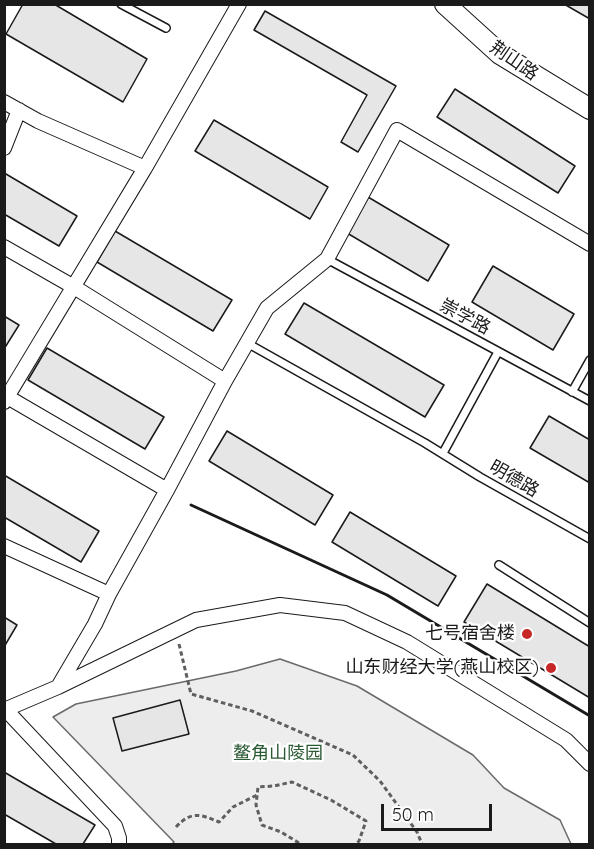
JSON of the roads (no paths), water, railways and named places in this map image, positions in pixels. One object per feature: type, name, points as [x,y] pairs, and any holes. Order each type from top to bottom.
[{"type":"main road","name":"荆山路","points":[[446,5],[500,54],[590,109]]},
{"type":"street","points":[[167,490],[6,398],[145,168],[238,4]]},
{"type":"street","points":[[4,102],[38,121],[145,168]]},
{"type":"street","points":[[4,148],[19,110]]},
{"type":"street","points":[[58,687],[95,624],[109,594],[267,308],[327,259],[397,129],[590,244]]},
{"type":"street","points":[[4,247],[74,287],[225,381]]},
{"type":"street","points":[[4,546],[109,594]]},
{"type":"street","points":[[119,844],[115,826],[5,710],[196,620],[280,605],[345,614],[407,642],[566,740],[590,764]]},
{"type":"lane","points":[[121,4],[166,28]]},
{"type":"lane","name":"崇学路","points":[[327,259],[590,401]]},
{"type":"lane","name":"明德路","points":[[247,343],[590,539]]},
{"type":"lane","points":[[443,453],[498,352]]},
{"type":"lane","points":[[572,392],[590,360]]},
{"type":"lane","points":[[499,565],[590,623]]},
{"type":"place","name":"七号宿舍楼","points":[[527,634]]},
{"type":"place","name":"山东财经大学(燕山校区)","points":[[551,668]]},
{"type":"park label","name":"鳌角山陵园","points":[[278,754]]}]
